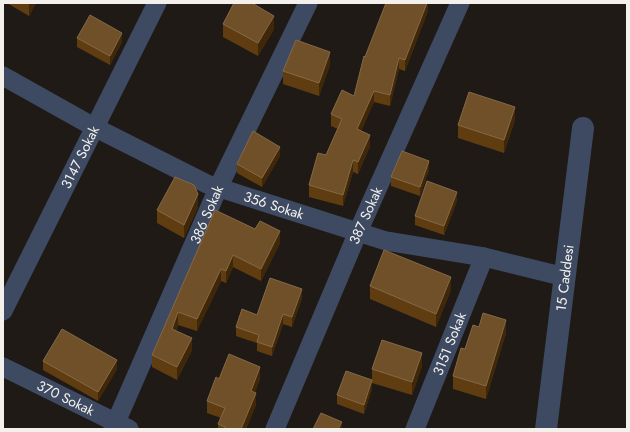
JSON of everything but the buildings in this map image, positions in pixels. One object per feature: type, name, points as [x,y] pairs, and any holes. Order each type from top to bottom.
[{"type":"street","name":"3147 Sokak","points":[[3,311],[157,3]]},
{"type":"street","name":"386 Sokak","points":[[119,427],[219,186],[308,3]]},
{"type":"street","name":"387 Sokak","points":[[275,429],[358,232],[460,3]]},
{"type":"street","name":"356 Sokak","points":[[3,76],[94,127],[207,184],[219,186],[386,241],[484,258],[565,277]]},
{"type":"street","name":"15 Caddesi","points":[[546,429],[583,128]]},
{"type":"street","name":"3151 Sokak","points":[[415,429],[484,258]]},
{"type":"street","name":"370 Sokak","points":[[3,367],[119,427]]}]
